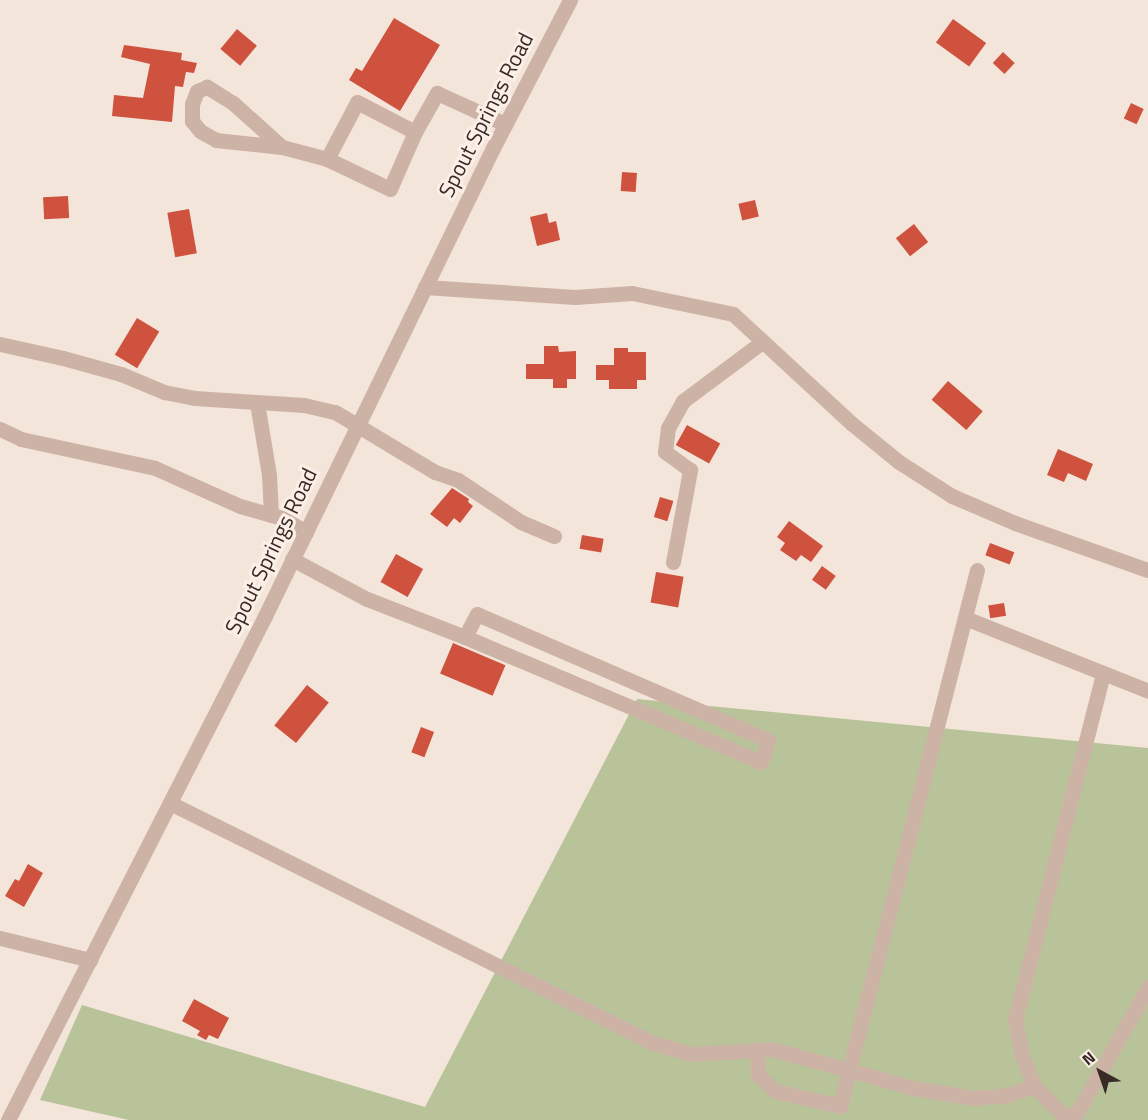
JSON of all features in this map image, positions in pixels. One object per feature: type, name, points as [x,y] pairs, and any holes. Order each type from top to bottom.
[{"type":"street","name":"Spout Springs Road","points":[[7,1113],[90,960],[170,803],[306,532],[505,124],[570,0]]},
{"type":"street","points":[[282,147],[233,103],[207,87],[196,91],[192,104],[192,121],[200,131],[216,140],[282,147],[327,159],[390,189],[415,132],[437,93],[505,124]]},
{"type":"street","points":[[327,159],[357,102],[415,132]]},
{"type":"street","points":[[425,287],[575,297],[632,293],[734,314],[851,423],[899,462],[952,496],[1015,523],[1148,570]]},
{"type":"street","points":[[673,562],[690,470],[665,452],[668,428],[683,401],[762,342]]},
{"type":"street","points":[[0,344],[121,374],[164,392],[195,398],[304,405],[335,412],[435,472],[458,480],[481,498],[521,522],[554,536]]},
{"type":"street","points":[[257,403],[269,475],[271,515]]},
{"type":"street","points":[[0,429],[21,439],[155,468],[240,506],[271,515],[306,532]]},
{"type":"street","points":[[292,559],[367,599],[465,637],[761,762],[768,740],[477,614],[465,637]]},
{"type":"street","points":[[756,1050],[758,1075],[775,1091],[840,1106],[977,570]]},
{"type":"street","points":[[965,618],[1148,691]]},
{"type":"street","points":[[1103,673],[1015,1019],[1022,1055],[1034,1086],[1059,1111],[1074,1120],[1148,987]]},
{"type":"street","points":[[170,803],[653,1043],[692,1053],[771,1049],[913,1088],[974,1098],[1008,1095],[1034,1086]]},
{"type":"street","points":[[0,938],[90,960]]},
{"type":"green space","points":[[637,699],[1148,748],[1148,1120],[129,1120],[40,1100],[82,1005],[425,1107]]},
{"type":"building","points":[[394,18],[440,45],[400,111],[349,80],[356,68],[362,71]]},
{"type":"building","points":[[953,19],[986,43],[969,67],[936,42]]},
{"type":"building","points":[[237,29],[257,46],[240,66],[220,49]]},
{"type":"building","points":[[124,45],[182,53],[181,60],[197,63],[194,73],[186,72],[183,87],[175,86],[172,122],[112,116],[114,95],[143,98],[150,64],[121,57]]},
{"type":"building","points":[[1003,52],[1015,63],[1004,74],[993,63]]},
{"type":"building","points":[[1131,103],[1144,109],[1137,124],[1124,118]]},
{"type":"building","points":[[622,172],[637,173],[636,192],[621,191]]},
{"type":"building","points":[[68,196],[69,218],[44,219],[43,197]]},
{"type":"building","points":[[755,200],[759,217],[742,220],[738,204]]},
{"type":"building","points":[[189,209],[197,253],[175,257],[167,213]]},
{"type":"building","points":[[547,213],[549,223],[556,221],[560,240],[537,246],[530,217]]},
{"type":"building","points":[[914,224],[928,242],[910,256],[896,238]]},
{"type":"building","points":[[137,318],[159,331],[137,368],[115,355]]},
{"type":"building","points":[[544,346],[558,346],[559,352],[576,351],[576,379],[567,379],[567,388],[553,388],[553,379],[526,379],[526,364],[544,364]]},
{"type":"building","points":[[614,348],[628,348],[628,352],[646,352],[646,380],[637,380],[637,389],[609,389],[609,380],[596,380],[596,365],[614,365]]},
{"type":"building","points":[[948,381],[983,411],[966,430],[932,400]]},
{"type":"building","points":[[687,425],[720,443],[709,464],[676,445]]},
{"type":"building","points":[[1058,449],[1093,464],[1086,481],[1068,473],[1064,482],[1047,475]]},
{"type":"building","points":[[452,488],[469,499],[468,502],[473,506],[460,523],[454,518],[447,527],[430,514]]},
{"type":"building","points":[[660,497],[673,501],[667,521],[654,517]]},
{"type":"building","points":[[789,521],[823,546],[811,562],[801,555],[796,561],[780,550],[785,543],[777,537]]},
{"type":"building","points":[[582,535],[604,539],[601,553],[580,549]]},
{"type":"building","points":[[990,543],[1014,552],[1010,564],[985,555]]},
{"type":"building","points":[[396,554],[423,569],[408,597],[380,582]]},
{"type":"building","points":[[822,566],[836,576],[826,590],[812,580]]},
{"type":"building","points":[[656,572],[684,577],[678,607],[651,603]]},
{"type":"building","points":[[1004,603],[1006,616],[990,618],[988,606]]},
{"type":"building","points":[[453,643],[505,665],[493,696],[440,673]]},
{"type":"building","points":[[307,685],[329,703],[296,743],[274,725]]},
{"type":"building","points":[[421,727],[434,732],[424,757],[411,752]]},
{"type":"building","points":[[28,864],[43,873],[24,907],[5,896],[15,879],[19,881]]},
{"type":"building","points":[[194,999],[229,1018],[218,1039],[209,1035],[206,1040],[197,1035],[200,1031],[182,1021]]}]
